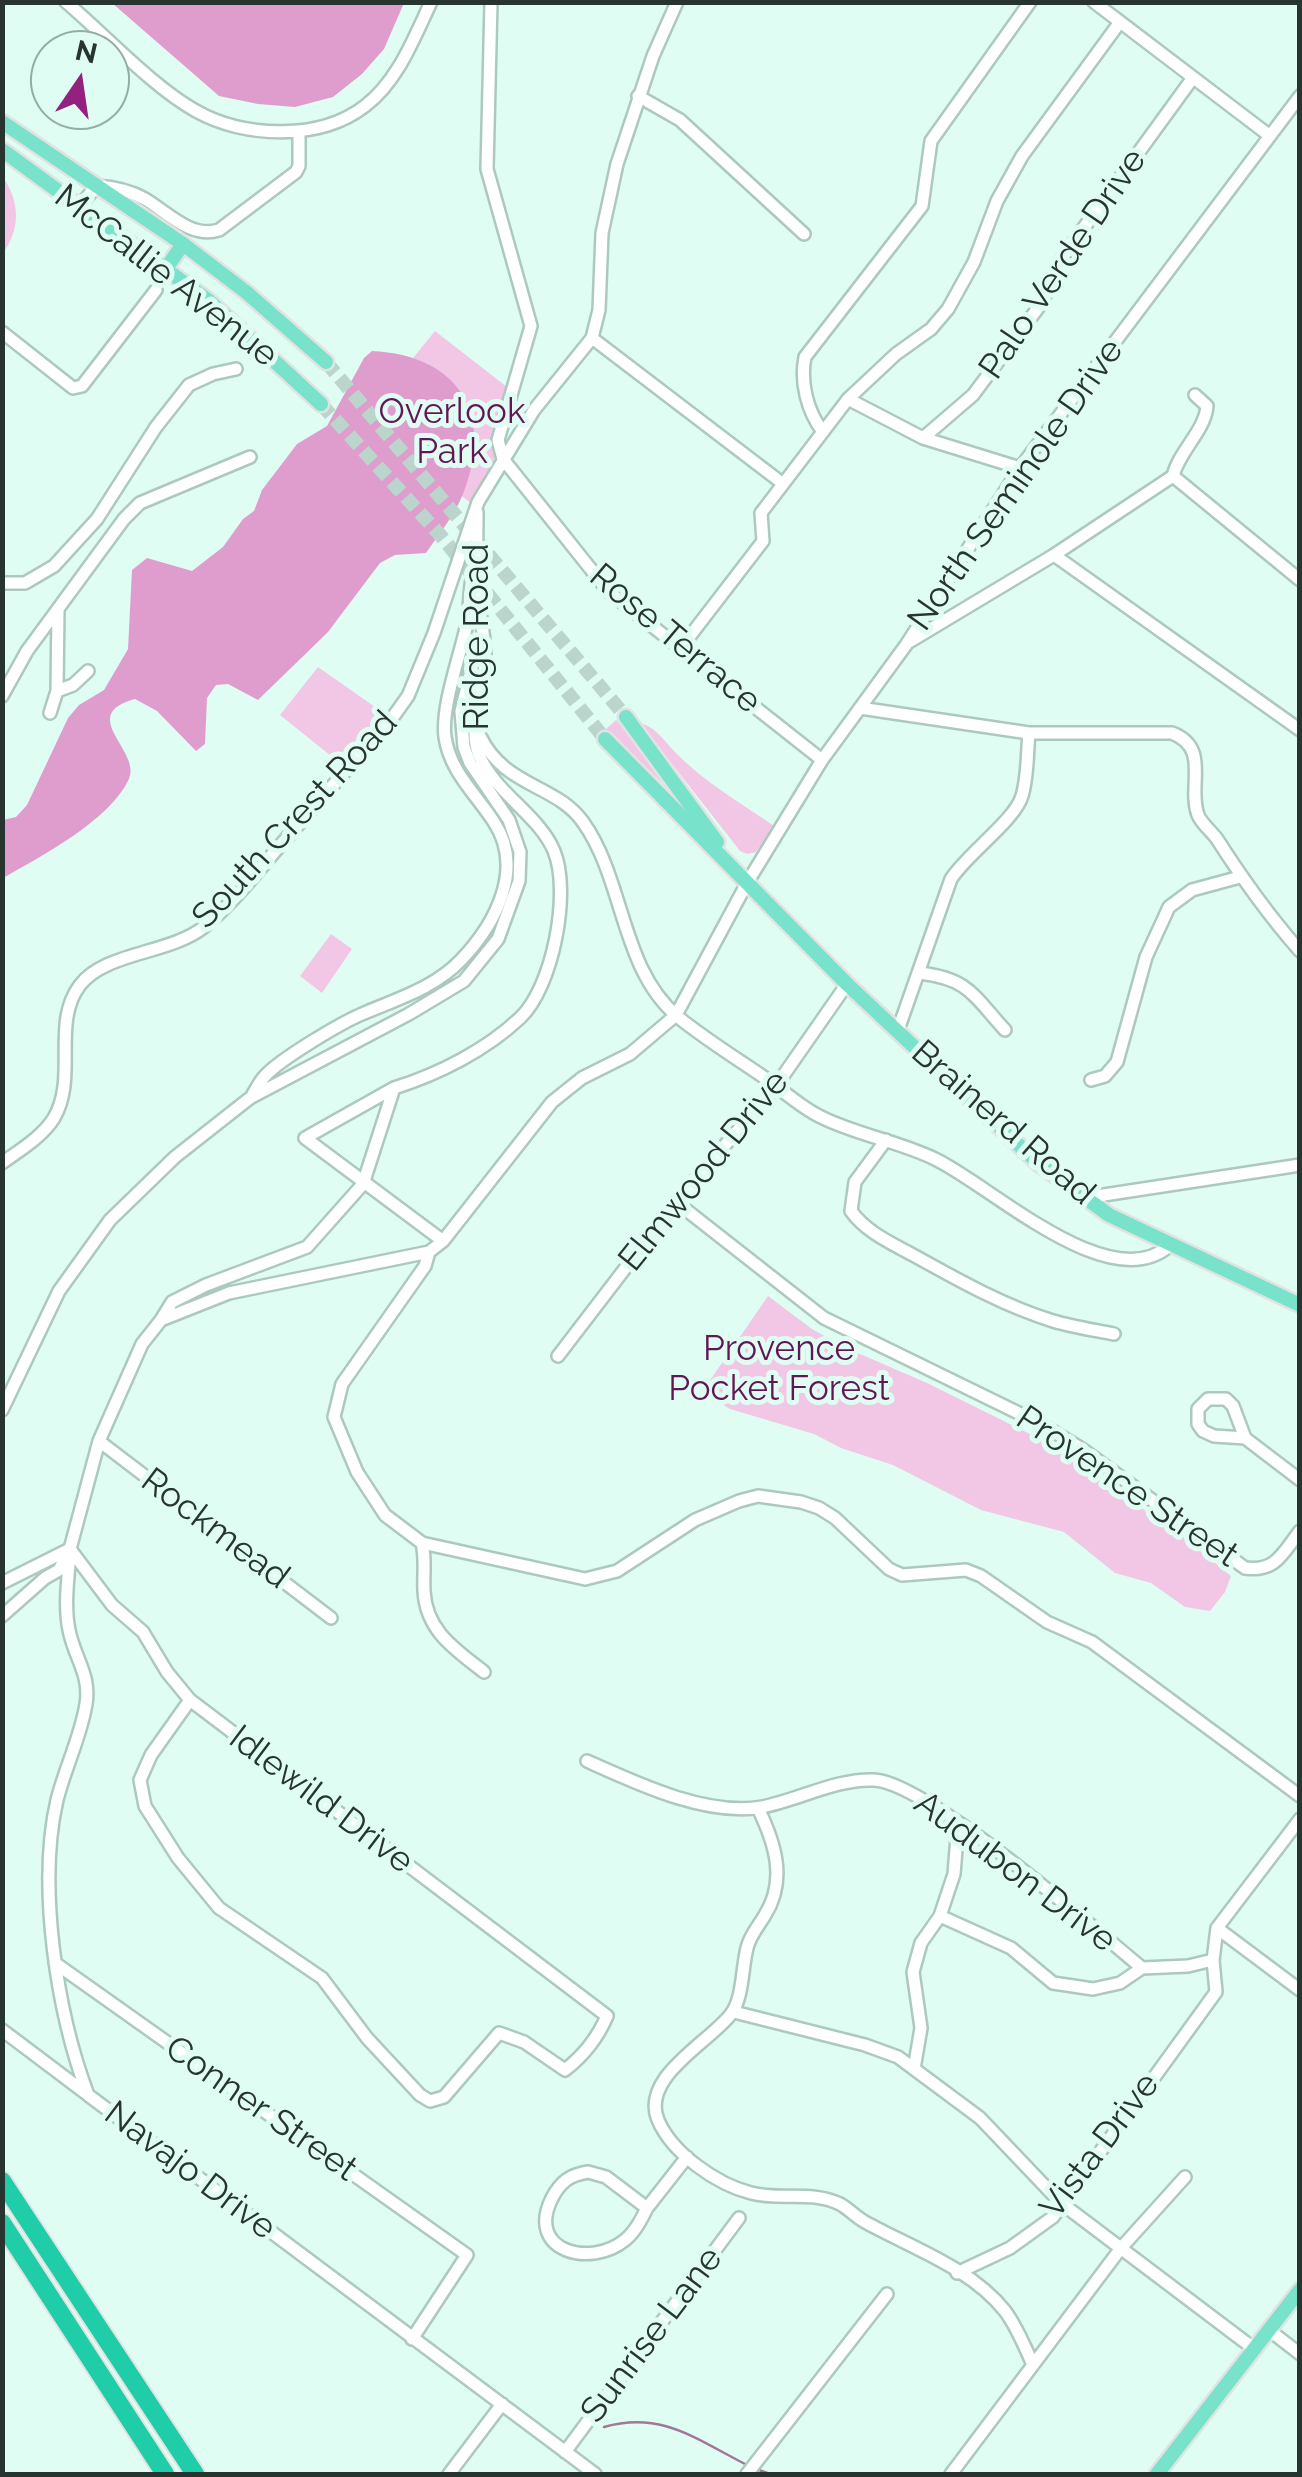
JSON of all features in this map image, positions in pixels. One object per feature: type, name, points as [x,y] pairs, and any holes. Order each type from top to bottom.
[{"type":"highway","points":[[2,2180],[195,2474]]},
{"type":"highway","points":[[2,2223],[166,2474]]},
{"type":"main road","name":"McCallie Avenue","points":[[2,122],[183,244],[246,292],[326,362]]},
{"type":"main road","name":"McCallie Avenue","points":[[4,151],[209,301],[321,404]]},
{"type":"main road","points":[[166,270],[183,244]]},
{"type":"main road","name":"Brainerd Road","points":[[626,717],[746,883]]},
{"type":"main road","name":"Brainerd Road","points":[[605,739],[848,984],[1038,1164],[1109,1216],[1300,1305]]},
{"type":"main road","points":[[1158,2474],[1300,2290]]},
{"type":"street","points":[[66,2],[196,112],[244,131],[299,131],[343,118],[365,106],[408,52],[431,2]]},
{"type":"street","points":[[491,2],[488,170],[531,326],[498,440],[503,459]]},
{"type":"street","points":[[677,2],[638,96],[617,164],[602,233],[599,310],[592,338],[782,483]]},
{"type":"street","points":[[823,432],[804,385],[805,357],[922,206],[931,142],[1030,2]]},
{"type":"street","points":[[1094,2],[1270,136]]},
{"type":"street","points":[[680,649],[763,540],[762,513],[848,399],[896,354],[931,329],[948,309],[974,262],[996,202],[1022,156],[1120,22]]},
{"type":"street","name":"Palo Verde Drive","points":[[923,438],[973,395],[996,365],[1041,304],[1064,255],[1192,79]]},
{"type":"street","points":[[638,96],[680,120],[804,234]]},
{"type":"street","name":"North Seminole Drive","points":[[676,1015],[746,883],[822,760],[906,645],[1020,468],[1300,96]]},
{"type":"street","points":[[80,205],[97,186],[115,187],[142,197],[184,226],[199,232],[218,230],[296,172],[299,131]]},
{"type":"street","points":[[2,332],[72,388],[82,386],[156,290]]},
{"type":"street","name":"South Crest Road","points":[[2,1164],[32,1142],[54,1118],[64,1084],[69,1010],[81,984],[102,968],[123,959],[175,944],[216,917],[408,696],[434,633],[478,502],[534,410],[592,338]]},
{"type":"street","points":[[2,584],[24,583],[54,566],[97,519],[156,427],[189,385],[236,369]]},
{"type":"street","points":[[906,645],[1054,555],[1173,476],[1177,460],[1206,415],[1207,406],[1194,394]]},
{"type":"street","points":[[848,399],[923,438],[1020,468]]},
{"type":"street","points":[[3,694],[27,651],[140,503],[250,457]]},
{"type":"street","name":"Rose Terrace","points":[[503,459],[608,591],[822,760]]},
{"type":"street","points":[[1173,476],[1300,580]]},
{"type":"street","name":"Ridge Road","points":[[363,1184],[305,1138],[394,1088],[428,1078],[458,1062],[523,1016],[540,985],[558,930],[558,864],[552,848],[541,830],[505,794],[478,753],[478,696],[485,668],[477,558],[478,502]]},
{"type":"street","points":[[97,519],[110,540]]},
{"type":"street","points":[[1054,555],[1300,730]]},
{"type":"street","points":[[250,1098],[272,1069],[357,1016],[429,986],[455,966],[484,935],[496,912],[506,877],[504,841],[464,783],[445,737],[447,704],[465,632],[477,558]]},
{"type":"street","points":[[50,713],[57,691],[58,609]]},
{"type":"street","points":[[2,1410],[59,1291],[110,1220],[175,1157],[250,1098],[464,980],[474,972],[505,926],[519,881],[520,852],[508,820],[470,762],[460,726],[482,632]]},
{"type":"street","points":[[57,691],[88,671]]},
{"type":"street","points":[[860,708],[1029,733],[1172,733],[1185,738],[1191,746],[1196,774],[1198,814],[1240,877],[1300,951]]},
{"type":"street","points":[[477,727],[482,741],[502,767],[566,805],[582,820],[608,866],[628,933],[648,980],[676,1015],[822,1118],[936,1159],[1074,1247],[1144,1259],[1157,1256],[1169,1246]]},
{"type":"street","points":[[898,1030],[950,879],[963,860],[1022,800],[1029,733]]},
{"type":"street","points":[[1092,1080],[1105,1076],[1117,1062],[1146,957],[1169,907],[1192,890],[1240,877]]},
{"type":"street","points":[[920,973],[954,978],[970,990],[1005,1030]]},
{"type":"street","name":"Elmwood Drive","points":[[558,1356],[676,1202],[776,1086],[848,984]]},
{"type":"street","points":[[161,1320],[229,1293],[429,1252],[443,1242],[552,1102],[582,1078],[630,1054],[676,1015]]},
{"type":"street","points":[[2,1616],[59,1570],[70,1549],[100,1441],[142,1344],[172,1302],[308,1247],[363,1184],[394,1088]]},
{"type":"street","points":[[886,1140],[855,1182],[851,1211],[858,1221],[880,1238],[959,1281],[1022,1310],[1056,1322],[1114,1334]]},
{"type":"street","points":[[1084,1198],[1300,1166]]},
{"type":"street","points":[[363,1184],[443,1242]]},
{"type":"street","name":"Provence Street","points":[[676,1202],[824,1318],[1041,1424],[1082,1449],[1244,1568],[1261,1570],[1276,1562],[1300,1531]]},
{"type":"street","points":[[429,1252],[425,1266],[342,1384],[334,1417],[342,1442],[371,1496],[385,1515],[422,1543],[585,1579],[599,1578],[617,1571],[695,1520],[740,1501],[758,1496],[801,1502],[834,1518],[902,1575],[966,1570],[980,1576],[1047,1622],[1092,1642],[1300,1796]]},
{"type":"street","points":[[1245,1438],[1203,1432],[1198,1424],[1198,1409],[1208,1398],[1226,1399],[1233,1406],[1245,1438],[1300,1480]]},
{"type":"street","name":"Rockmead","points":[[100,1441],[330,1618]]},
{"type":"street","points":[[422,1543],[426,1606],[433,1625],[442,1639],[484,1672]]},
{"type":"street","points":[[2,1583],[70,1549]]},
{"type":"street","name":"Idlewild Drive","points":[[70,1549],[112,1605],[132,1619],[190,1700],[607,2016],[600,2032],[565,2070],[524,2042],[499,2033],[444,2097],[430,2102],[420,2095],[367,2038],[322,1978],[219,1908],[178,1858],[145,1806],[140,1780],[150,1755],[190,1700]]},
{"type":"street","name":"Navajo Drive","points":[[70,1549],[69,1631],[87,1677],[86,1704],[56,1802],[51,1836],[55,1963],[75,2059],[88,2095],[595,2474]]},
{"type":"street","name":"Audubon Drive","points":[[586,1761],[673,1797],[731,1808],[758,1808],[858,1781],[877,1780],[915,1795],[999,1853],[1142,1968],[1188,1966],[1212,1960]]},
{"type":"street","points":[[758,1808],[768,1830],[778,1878],[776,1896],[749,1938],[734,2012],[664,2077],[657,2095],[656,2116],[687,2157],[724,2182],[753,2194],[806,2195],[840,2204],[957,2273],[1005,2311],[1034,2365]]},
{"type":"street","name":"Vista Drive","points":[[957,2273],[1010,2248],[1053,2217],[1216,1992],[1212,1960],[1217,1928],[1300,1820]]},
{"type":"street","points":[[914,2069],[921,2028],[912,1972],[921,1943],[940,1916],[954,1874],[958,1825]]},
{"type":"street","points":[[940,1916],[1011,1948],[1054,1983],[1093,1990],[1120,1982],[1142,1968]]},
{"type":"street","points":[[1217,1928],[1300,1990]]},
{"type":"street","name":"Conner Street","points":[[55,1963],[467,2254],[412,2339]]},
{"type":"street","points":[[734,2012],[898,2057],[980,2118],[1061,2203],[1253,2348]]},
{"type":"street","points":[[2,2030],[88,2095]]},
{"type":"street","points":[[646,2208],[606,2177],[588,2172],[571,2175],[558,2186],[544,2223],[549,2239],[563,2250],[600,2251],[623,2242],[687,2157]]},
{"type":"street","points":[[951,2474],[1121,2248],[1185,2177]]},
{"type":"street","name":"Sunrise Lane","points":[[565,2452],[739,2218]]},
{"type":"street","points":[[747,2474],[887,2294]]},
{"type":"street","points":[[1269,2330],[1300,2354]]},
{"type":"street","points":[[450,2474],[502,2404]]},
{"type":"green space","points":[[112,3],[404,3],[384,49],[362,74],[333,97],[295,107],[219,96]]},
{"type":"green space","points":[[2,176],[16,214],[13,234],[3,253]]},
{"type":"green space","name":"Overlook Park","points":[[435,331],[507,387],[496,430],[494,462],[471,503],[407,455],[413,358]]},
{"type":"green space","points":[[372,351],[402,355],[427,364],[447,377],[462,394],[471,415],[475,439],[472,465],[460,502],[441,532],[426,553],[395,555],[380,563],[328,632],[258,700],[228,684],[216,685],[207,698],[205,744],[196,751],[157,711],[135,699],[118,706],[111,714],[111,724],[131,768],[120,794],[74,836],[3,878],[3,820],[16,817],[27,805],[68,718],[79,705],[104,690],[128,649],[132,570],[147,558],[192,571],[223,547],[243,519],[254,511],[262,490],[297,444],[327,426],[364,358]]},
{"type":"green space","points":[[318,667],[385,714],[341,764],[280,715]]},
{"type":"green space","points":[[616,720],[638,744],[663,783],[621,748],[606,729]]},
{"type":"green space","points":[[640,723],[656,731],[711,783],[774,826],[756,852],[740,851]]},
{"type":"green space","points":[[331,934],[352,949],[322,993],[300,976]]},
{"type":"green space","name":"Provence Pocket Forest","points":[[768,1296],[844,1347],[1040,1439],[1184,1537],[1231,1576],[1225,1592],[1210,1611],[1185,1607],[1151,1583],[1115,1573],[1064,1532],[981,1510],[893,1465],[841,1448],[814,1434],[730,1409],[702,1392]]},
{"type":"waterway","points":[[604,2427],[643,2422],[660,2425],[745,2464]]},
{"type":"waterway","points":[[759,2470],[770,2474]]},
{"type":"tunnel","points":[[326,362],[626,717]]},
{"type":"tunnel","points":[[321,404],[441,536],[605,739]]}]
